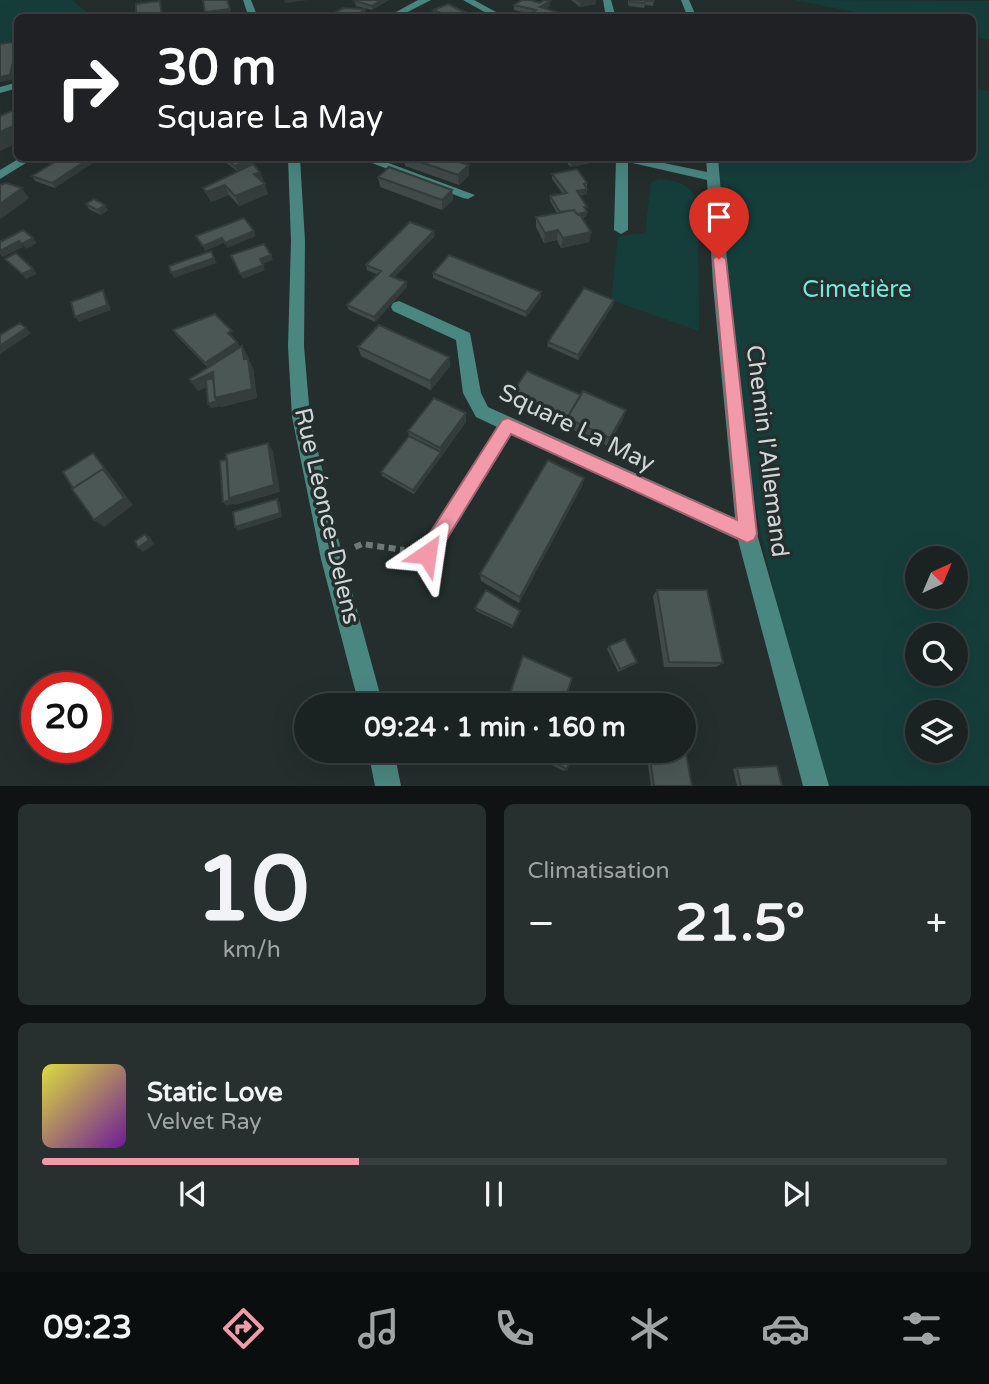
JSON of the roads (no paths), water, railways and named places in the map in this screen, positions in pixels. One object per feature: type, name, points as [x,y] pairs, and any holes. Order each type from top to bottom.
[{"type":"street","points":[[396,14],[427,0]]},
{"type":"street","points":[[467,0],[495,14]]},
{"type":"street","points":[[0,175],[23,161]]},
{"type":"street","name":"Rue Léonce-Delens","points":[[295,161],[298,241],[296,346],[301,417],[332,559],[368,693]]},
{"type":"street","points":[[373,161],[468,195]]},
{"type":"street","points":[[621,230],[623,161]]},
{"type":"street","points":[[653,161],[713,167]]},
{"type":"street","name":"Chemin l'Allemand","points":[[713,167],[721,285],[747,534],[816,786]]},
{"type":"street","name":"Square La May","points":[[399,307],[464,337],[472,393],[482,412],[747,534]]},
{"type":"street","points":[[427,554],[508,425]]},
{"type":"street","points":[[383,763],[388,786]]},
{"type":"park label","name":"Cimetière","points":[[857,289]]}]
